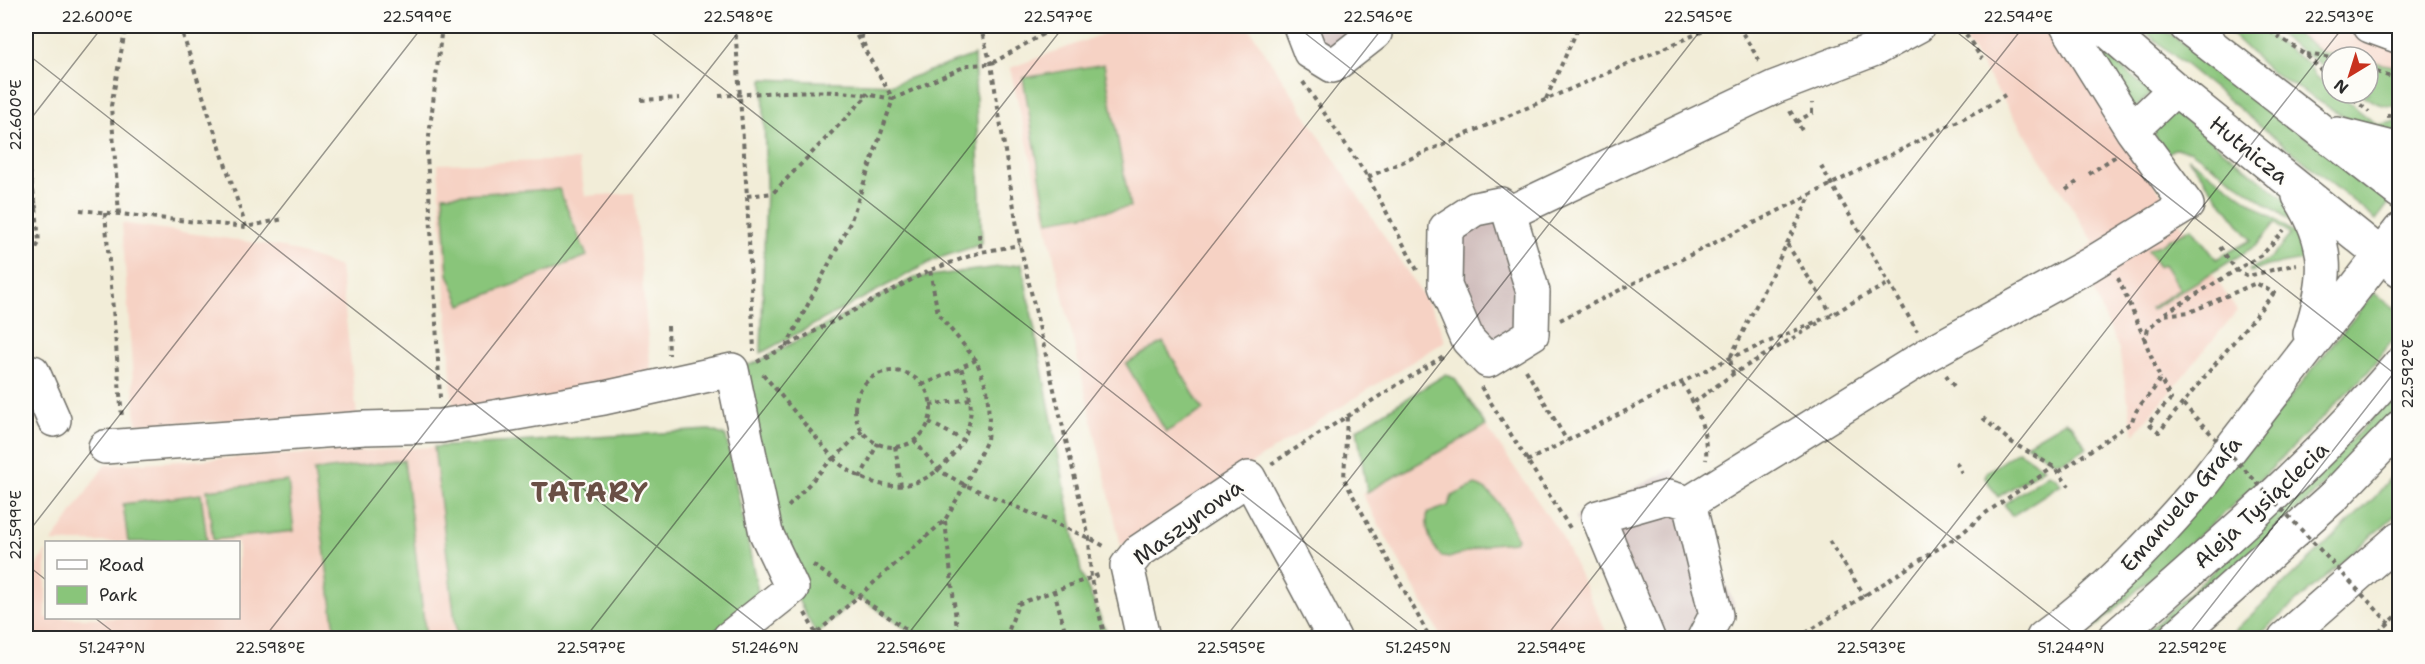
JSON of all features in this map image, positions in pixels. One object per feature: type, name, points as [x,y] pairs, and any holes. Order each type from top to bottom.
[{"type":"street","points":[[1300,26],[1310,52],[1334,66],[1375,33],[1374,26]]},
{"type":"street","points":[[1509,213],[1775,87],[1875,49],[1918,26]]},
{"type":"street","points":[[1648,639],[1598,517],[1668,497],[1696,499],[1930,353],[2107,254],[2187,205],[2132,130],[2067,26]]},
{"type":"street","name":"Hutnicza","points":[[2102,26],[2292,185],[2393,252]]},
{"type":"street","points":[[2186,26],[2400,192]]},
{"type":"street","points":[[2370,26],[2400,38]]},
{"type":"street","points":[[2132,130],[2175,89]]},
{"type":"street","points":[[2321,130],[2400,150]]},
{"type":"street","points":[[2292,185],[2313,218],[2321,238],[2325,258],[2325,275],[2318,309],[2303,353]]},
{"type":"street","points":[[1500,204],[1509,213],[1533,292],[1522,340],[1488,361],[1468,340],[1445,286],[1446,228],[1475,209],[1500,204]]},
{"type":"street","name":"Emanuela Grafa","points":[[2043,639],[2104,590],[2153,541],[2204,483],[2303,353],[2393,252]]},
{"type":"street","name":"Aleja Tysiąclecia","points":[[2114,639],[2298,473],[2344,427],[2400,364]]},
{"type":"street","points":[[114,446],[364,428],[441,426],[604,398],[732,370],[766,533],[792,588],[729,639]]},
{"type":"street","points":[[26,371],[33,372],[54,420]]},
{"type":"street","name":"Aleja Tysiąclecia","points":[[2175,639],[2334,495],[2400,428]]},
{"type":"street","name":"Maszynowa","points":[[1143,639],[1126,566],[1138,552],[1249,478],[1334,639]]},
{"type":"street","points":[[1696,499],[1716,615],[1704,639]]},
{"type":"street","points":[[2285,639],[2400,538]]},
{"type":"path","points":[[119,214],[111,106],[126,26]]},
{"type":"path","points":[[180,26],[246,227]]},
{"type":"path","points":[[441,426],[427,154],[442,26]]},
{"type":"path","points":[[735,26],[741,94],[755,363],[834,458],[849,472],[879,485],[902,486],[915,483],[938,470],[949,460],[963,440],[970,418],[970,399],[962,368]]},
{"type":"path","points":[[786,347],[850,223],[893,99],[851,26]]},
{"type":"path","points":[[858,26],[868,56]]},
{"type":"path","points":[[980,26],[991,64],[1020,245],[1089,538],[1091,579],[1105,639]]},
{"type":"path","points":[[719,96],[800,90],[869,94],[893,99],[968,65],[991,64],[1056,26]]},
{"type":"path","points":[[1545,100],[1579,26]]},
{"type":"path","points":[[1368,177],[1715,26]]},
{"type":"path","points":[[2262,26],[2304,54],[2320,69]]},
{"type":"path","points":[[1961,27],[1982,59]]},
{"type":"path","points":[[2304,54],[2320,56]]},
{"type":"path","points":[[2380,74],[2400,81]]},
{"type":"path","points":[[747,196],[772,193],[869,94]]},
{"type":"path","points":[[1567,441],[1522,340],[1986,107],[2005,95]]},
{"type":"path","points":[[641,100],[680,98]]},
{"type":"path","points":[[2361,105],[2377,118]]},
{"type":"path","points":[[26,155],[36,207],[39,243],[26,264]]},
{"type":"path","points":[[2089,174],[2116,156],[2123,166]]},
{"type":"path","points":[[1821,166],[1888,285],[1930,353],[1956,388]]},
{"type":"path","points":[[2066,190],[2077,182]]},
{"type":"path","points":[[1733,374],[1730,358],[1812,194]]},
{"type":"path","points":[[26,201],[36,207],[42,206]]},
{"type":"path","points":[[80,210],[246,227],[284,219]]},
{"type":"path","points":[[105,213],[114,446]]},
{"type":"path","points":[[2145,341],[2148,329],[2163,315],[2263,254],[2284,230]]},
{"type":"path","points":[[979,234],[981,252]]},
{"type":"path","points":[[1787,244],[1832,315]]},
{"type":"path","points":[[755,363],[930,270],[981,252],[1020,245]]},
{"type":"path","points":[[2220,247],[2236,270],[2248,276],[2268,269],[2299,263]]},
{"type":"path","points":[[2107,254],[2170,399],[2148,423],[2158,432],[2183,405],[2274,293],[2256,283],[2190,312],[2163,315]]},
{"type":"path","points":[[811,639],[945,520],[987,440],[990,418],[987,388],[976,360],[938,314],[930,270]]},
{"type":"path","points":[[1694,402],[1733,374],[1858,299],[1888,285]]},
{"type":"path","points":[[1527,460],[1730,358],[1832,315]]},
{"type":"path","points":[[1249,478],[1468,340]]},
{"type":"path","points":[[922,385],[976,360]]},
{"type":"path","points":[[892,370],[914,377],[922,385],[930,405],[928,422],[922,433],[914,440],[895,446],[878,443],[862,431],[856,420],[854,408],[861,388],[868,379],[892,370]]},
{"type":"path","points":[[2059,472],[2132,422],[2134,411],[2156,388],[2160,378]]},
{"type":"path","points":[[1682,383],[1694,402],[1707,444],[1696,499]]},
{"type":"path","points":[[930,405],[970,399]]},
{"type":"path","points":[[2183,405],[2389,623]]},
{"type":"path","points":[[1347,417],[1344,479],[1430,639]]},
{"type":"path","points":[[1983,418],[2011,442],[2054,467],[2069,486]]},
{"type":"path","points":[[928,422],[963,440]]},
{"type":"path","points":[[766,533],[834,458],[862,431]]},
{"type":"path","points":[[914,440],[938,470],[965,485],[1108,548]]},
{"type":"path","points":[[860,478],[878,443]]},
{"type":"path","points":[[895,446],[902,486]]},
{"type":"path","points":[[1956,462],[1962,473]]},
{"type":"path","points":[[1798,639],[1961,534],[1987,512],[2054,467]]},
{"type":"path","points":[[945,520],[958,639]]},
{"type":"path","points":[[1829,541],[1865,596]]},
{"type":"path","points":[[803,559],[919,639]]},
{"type":"path","points":[[1006,639],[1018,604],[1108,571]]},
{"type":"path","points":[[1054,590],[1067,639]]},
{"type":"path","points":[[2372,639],[2400,613]]},
{"type":"path","points":[[2393,639],[2400,634]]},
{"type":"shaded area","points":[[1125,26],[1248,26],[1436,316],[1445,341],[1121,546],[1010,68]]},
{"type":"shaded area","points":[[1293,26],[1380,26],[1342,75]]},
{"type":"shaded area","points":[[1956,26],[2053,26],[2237,311],[2134,435],[2119,350],[2078,256],[2094,242]]},
{"type":"shaded area","points":[[2285,26],[2399,26],[2399,67],[2380,63],[2380,45],[2320,45],[2320,51]]},
{"type":"shaded area","points":[[579,160],[585,196],[634,193],[652,382],[453,411],[438,164]]},
{"type":"shaded area","points":[[1500,194],[1543,289],[1490,370],[1439,225]]},
{"type":"shaded area","points":[[122,223],[283,247],[340,267],[357,416],[136,424]]},
{"type":"shaded area","points":[[1486,426],[1561,535],[1609,638],[1442,638],[1362,494]]},
{"type":"shaded area","points":[[434,447],[456,638],[26,638],[26,582],[45,553],[45,619],[240,619],[240,541],[53,541],[105,465]]},
{"type":"shaded area","points":[[1673,469],[1696,511],[1734,604],[1725,638],[1635,638],[1575,518]]},
{"type":"green space","points":[[2138,26],[2157,26],[2191,48],[2390,202],[2376,220]]},
{"type":"green space","points":[[2223,26],[2254,26],[2308,63],[2315,76],[2320,80],[2320,102],[2270,71]]},
{"type":"green space","points":[[2266,26],[2285,26],[2320,51],[2320,64]]},
{"type":"green space","points":[[2080,34],[2152,93],[2131,111]]},
{"type":"green space","points":[[974,55],[982,244],[936,259],[761,353],[766,186],[763,79],[893,84]]},
{"type":"green space","points":[[2380,63],[2399,67],[2399,106],[2380,104]]},
{"type":"green space","points":[[1104,64],[1130,207],[1048,221],[1023,78]]},
{"type":"green space","points":[[2325,105],[2352,105],[2377,125],[2399,121],[2399,139],[2362,128]]},
{"type":"green space","points":[[2175,114],[2182,117],[2291,204],[2305,231],[2190,150],[2174,149],[2165,155],[2155,137],[2155,130],[2168,115]]},
{"type":"green space","points":[[2188,158],[2300,237],[2304,260],[2267,266],[2251,273],[2249,270],[2271,258],[2290,235],[2275,223],[2257,245],[2151,310],[2150,308],[2180,289],[2164,264],[2159,267],[2148,250],[2192,228],[2216,259],[2251,240]]},
{"type":"green space","points":[[559,189],[587,256],[461,305],[448,274],[443,195]]},
{"type":"green space","points":[[26,209],[31,211],[34,241],[26,253]]},
{"type":"green space","points":[[1022,264],[1081,572],[1109,638],[919,638],[859,597],[816,634],[792,588],[732,370],[755,363],[914,278]]},
{"type":"green space","points":[[2374,293],[2399,312],[2399,332],[2367,373],[2250,490],[2083,638],[2066,638],[2274,417]]},
{"type":"green space","points":[[1163,342],[1203,410],[1166,432],[1126,364]]},
{"type":"green space","points":[[1446,374],[1455,379],[1486,426],[1367,492],[1357,429]]},
{"type":"green space","points":[[2399,389],[2399,405],[2371,437],[2311,497],[2248,555],[2151,638],[2140,638],[2306,486]]},
{"type":"green space","points":[[2065,421],[2072,425],[2087,447],[2077,454],[2062,461],[2056,461],[2026,444]]},
{"type":"green space","points":[[710,430],[726,436],[761,606],[701,638],[457,638],[434,447]]},
{"type":"green space","points":[[2018,451],[2044,468],[1998,497],[1985,478],[1987,472]]},
{"type":"green space","points":[[404,460],[426,637],[336,638],[314,471]]},
{"type":"green space","points":[[2399,467],[2399,512],[2255,638],[2227,638],[2375,497]]},
{"type":"green space","points":[[2048,474],[2055,477],[2061,484],[2012,516],[2004,504]]},
{"type":"green space","points":[[288,481],[294,531],[213,540],[207,490]]},
{"type":"green space","points":[[1475,485],[1483,488],[1496,500],[1517,539],[1515,542],[1490,544],[1449,558],[1442,557],[1429,536],[1428,513],[1448,506],[1452,496]]},
{"type":"green space","points":[[201,494],[207,541],[128,541],[123,504]]},
{"type":"district","name":"TATARY","points":[[590,492]]}]
